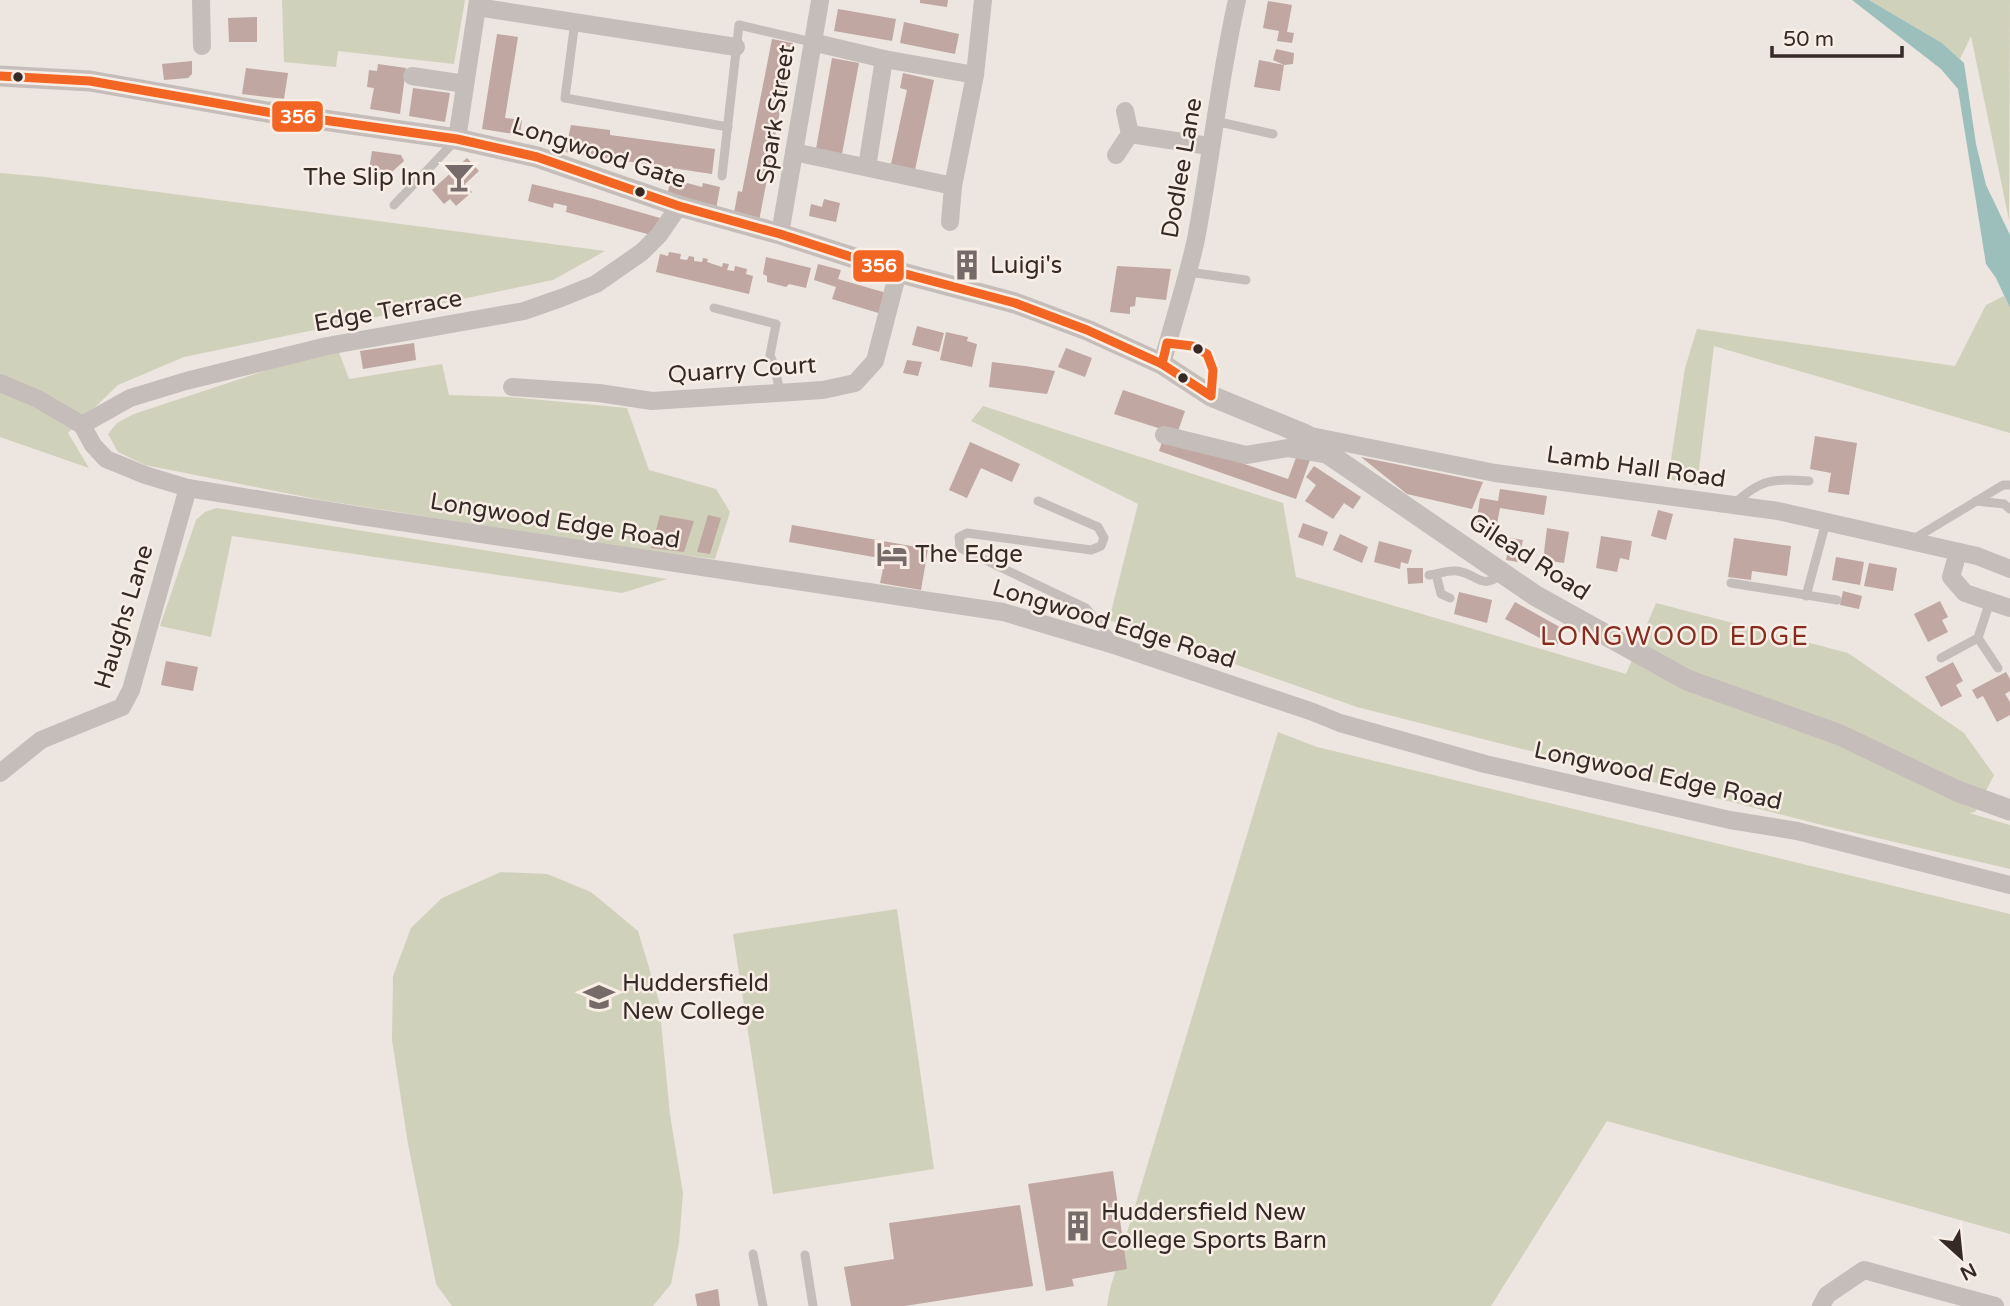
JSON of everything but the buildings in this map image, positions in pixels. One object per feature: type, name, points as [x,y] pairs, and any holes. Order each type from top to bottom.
[{"type":"street","points":[[201,0],[202,46]]},
{"type":"street","points":[[950,222],[953,186],[975,75],[983,0]]},
{"type":"street","name":"Dodlee Lane","points":[[1162,364],[1196,239],[1209,146],[1237,0]]},
{"type":"street","name":"Spark Street","points":[[780,234],[820,1]]},
{"type":"street","points":[[457,139],[478,3],[736,47]]},
{"type":"street","points":[[812,41],[884,60],[975,75]]},
{"type":"street","points":[[867,167],[884,60]]},
{"type":"street","name":"Longwood Gate","points":[[0,76],[90,81],[267,112],[457,139],[537,157],[679,206],[780,234],[898,272],[1015,303],[1087,330],[1162,364],[1211,396]]},
{"type":"street","points":[[412,76],[465,84]]},
{"type":"street","points":[[1116,155],[1130,134],[1125,111]]},
{"type":"street","points":[[1130,134],[1209,146]]},
{"type":"street","points":[[794,152],[953,186]]},
{"type":"street","name":"Edge Terrace","points":[[82,425],[130,398],[186,381],[327,346],[524,311],[561,298],[596,284],[642,253],[659,235],[679,206]]},
{"type":"street","name":"Quarry Court","points":[[512,387],[599,393],[652,401],[823,390],[855,383],[875,361],[898,272]]},
{"type":"street","points":[[0,383],[37,399],[82,425]]},
{"type":"street","name":"Gilead Road","points":[[1211,396],[1306,435],[1330,455],[1536,596],[1687,680],[1840,735],[1957,791],[2010,810]]},
{"type":"street","name":"Longwood Edge Road","points":[[82,425],[93,445],[106,459],[188,488],[1003,612],[1117,646],[1340,723],[1486,764],[1730,820],[1797,831],[2010,885]]},
{"type":"street","points":[[1164,435],[1246,455],[1288,448],[1330,455]]},
{"type":"street","name":"Lamb Hall Road","points":[[1306,435],[1496,473],[1778,511],[1977,556],[2010,569]]},
{"type":"street","name":"Haughs Lane","points":[[0,773],[41,740],[122,707],[131,690],[188,488]]},
{"type":"street","points":[[1958,552],[1951,578],[1965,593],[2010,608]]},
{"type":"street","points":[[1821,1306],[1826,1295],[1864,1270],[1989,1305]]},
{"type":"lane","points":[[575,20],[565,98],[728,127]]},
{"type":"lane","points":[[722,176],[739,25],[812,41]]},
{"type":"lane","points":[[1214,121],[1273,134]]},
{"type":"lane","points":[[394,205],[457,139]]},
{"type":"lane","points":[[1188,272],[1246,280]]},
{"type":"lane","points":[[714,308],[776,324],[770,355],[780,393]]},
{"type":"lane","points":[[1167,343],[1186,343],[1201,347],[1209,356],[1214,369],[1211,396]]},
{"type":"lane","points":[[1733,505],[1746,492],[1774,479],[1810,481]]},
{"type":"lane","points":[[1910,541],[2003,485],[2010,485]]},
{"type":"lane","points":[[1038,501],[1098,527],[1104,538],[1101,546],[1091,550],[967,533],[959,537],[960,548],[1086,608],[1117,646]]},
{"type":"lane","points":[[1976,501],[2004,503],[2010,509]]},
{"type":"lane","points":[[1806,596],[1826,522]]},
{"type":"lane","points":[[1450,597],[1441,594],[1432,575],[1454,571],[1483,582],[1492,582],[1503,573]]},
{"type":"lane","points":[[1731,583],[1837,600]]},
{"type":"lane","points":[[1941,658],[1978,638],[1990,601]]},
{"type":"lane","points":[[1978,638],[1998,668]]},
{"type":"lane","points":[[753,1254],[763,1306]]},
{"type":"lane","points":[[805,1255],[813,1306]]},
{"type":"green space","points":[[282,0],[465,0],[454,64],[338,51],[336,67],[284,62]]},
{"type":"green space","points":[[1869,0],[2010,0],[2009,220],[1971,36],[1960,59],[1942,43]]},
{"type":"green space","points":[[0,173],[605,251],[553,280],[184,357],[118,385],[68,433],[89,468],[0,437]]},
{"type":"green space","points":[[2004,296],[2010,308],[2010,433],[1714,346],[1697,485],[1668,479],[1685,368],[1697,329],[1955,366],[1986,305]]},
{"type":"green space","points":[[337,347],[349,379],[442,364],[449,395],[510,397],[627,408],[649,470],[716,489],[730,512],[715,559],[631,549],[321,500],[145,465],[118,452],[108,434],[117,423],[134,414]]},
{"type":"green space","points":[[983,406],[1283,503],[1296,577],[1626,674],[1656,603],[1848,653],[1964,733],[1994,775],[1975,812],[1969,813],[2010,825],[2010,869],[1826,826],[1357,707],[1109,620],[1138,504],[971,421]]},
{"type":"green space","points":[[217,508],[667,579],[622,593],[232,536],[211,637],[160,626],[196,520],[205,512]]},
{"type":"green space","points":[[1278,732],[1317,747],[2010,914],[2010,1234],[1607,1121],[1491,1306],[1107,1306]]},
{"type":"green space","points":[[501,872],[547,874],[591,892],[638,931],[659,1001],[670,1115],[683,1193],[679,1243],[671,1284],[653,1306],[452,1306],[436,1284],[408,1144],[392,1040],[393,976],[411,928],[442,898]]},
{"type":"green space","points":[[897,909],[934,1169],[773,1194],[733,934]]},
{"type":"water","points":[[1852,0],[1869,0],[1942,43],[1964,63],[1976,144],[1986,185],[2010,235],[2010,308],[1986,264],[1958,89],[1941,69]]},
{"type":"transit line","name":"356","points":[[0,76],[90,81],[267,112],[457,139],[537,157],[679,206],[780,234],[898,272],[1015,303],[1087,330],[1162,364]]},
{"type":"transit line","name":"356","points":[[1167,343],[1192,346],[1207,354],[1213,370],[1211,396],[1162,364],[1167,343]]},
{"type":"place","name":"The Slip Inn","points":[[459,177]]},
{"type":"place","name":"Luigi's","points":[[967,265]]},
{"type":"place","name":"The Edge","points":[[892,554]]},
{"type":"place","name":"Huddersfield New College","points":[[599,997]]},
{"type":"place","name":"Huddersfield New College Sports Barn","points":[[1078,1226]]},
{"type":"district","name":"LONGWOOD EDGE","points":[[1675,636]]}]
